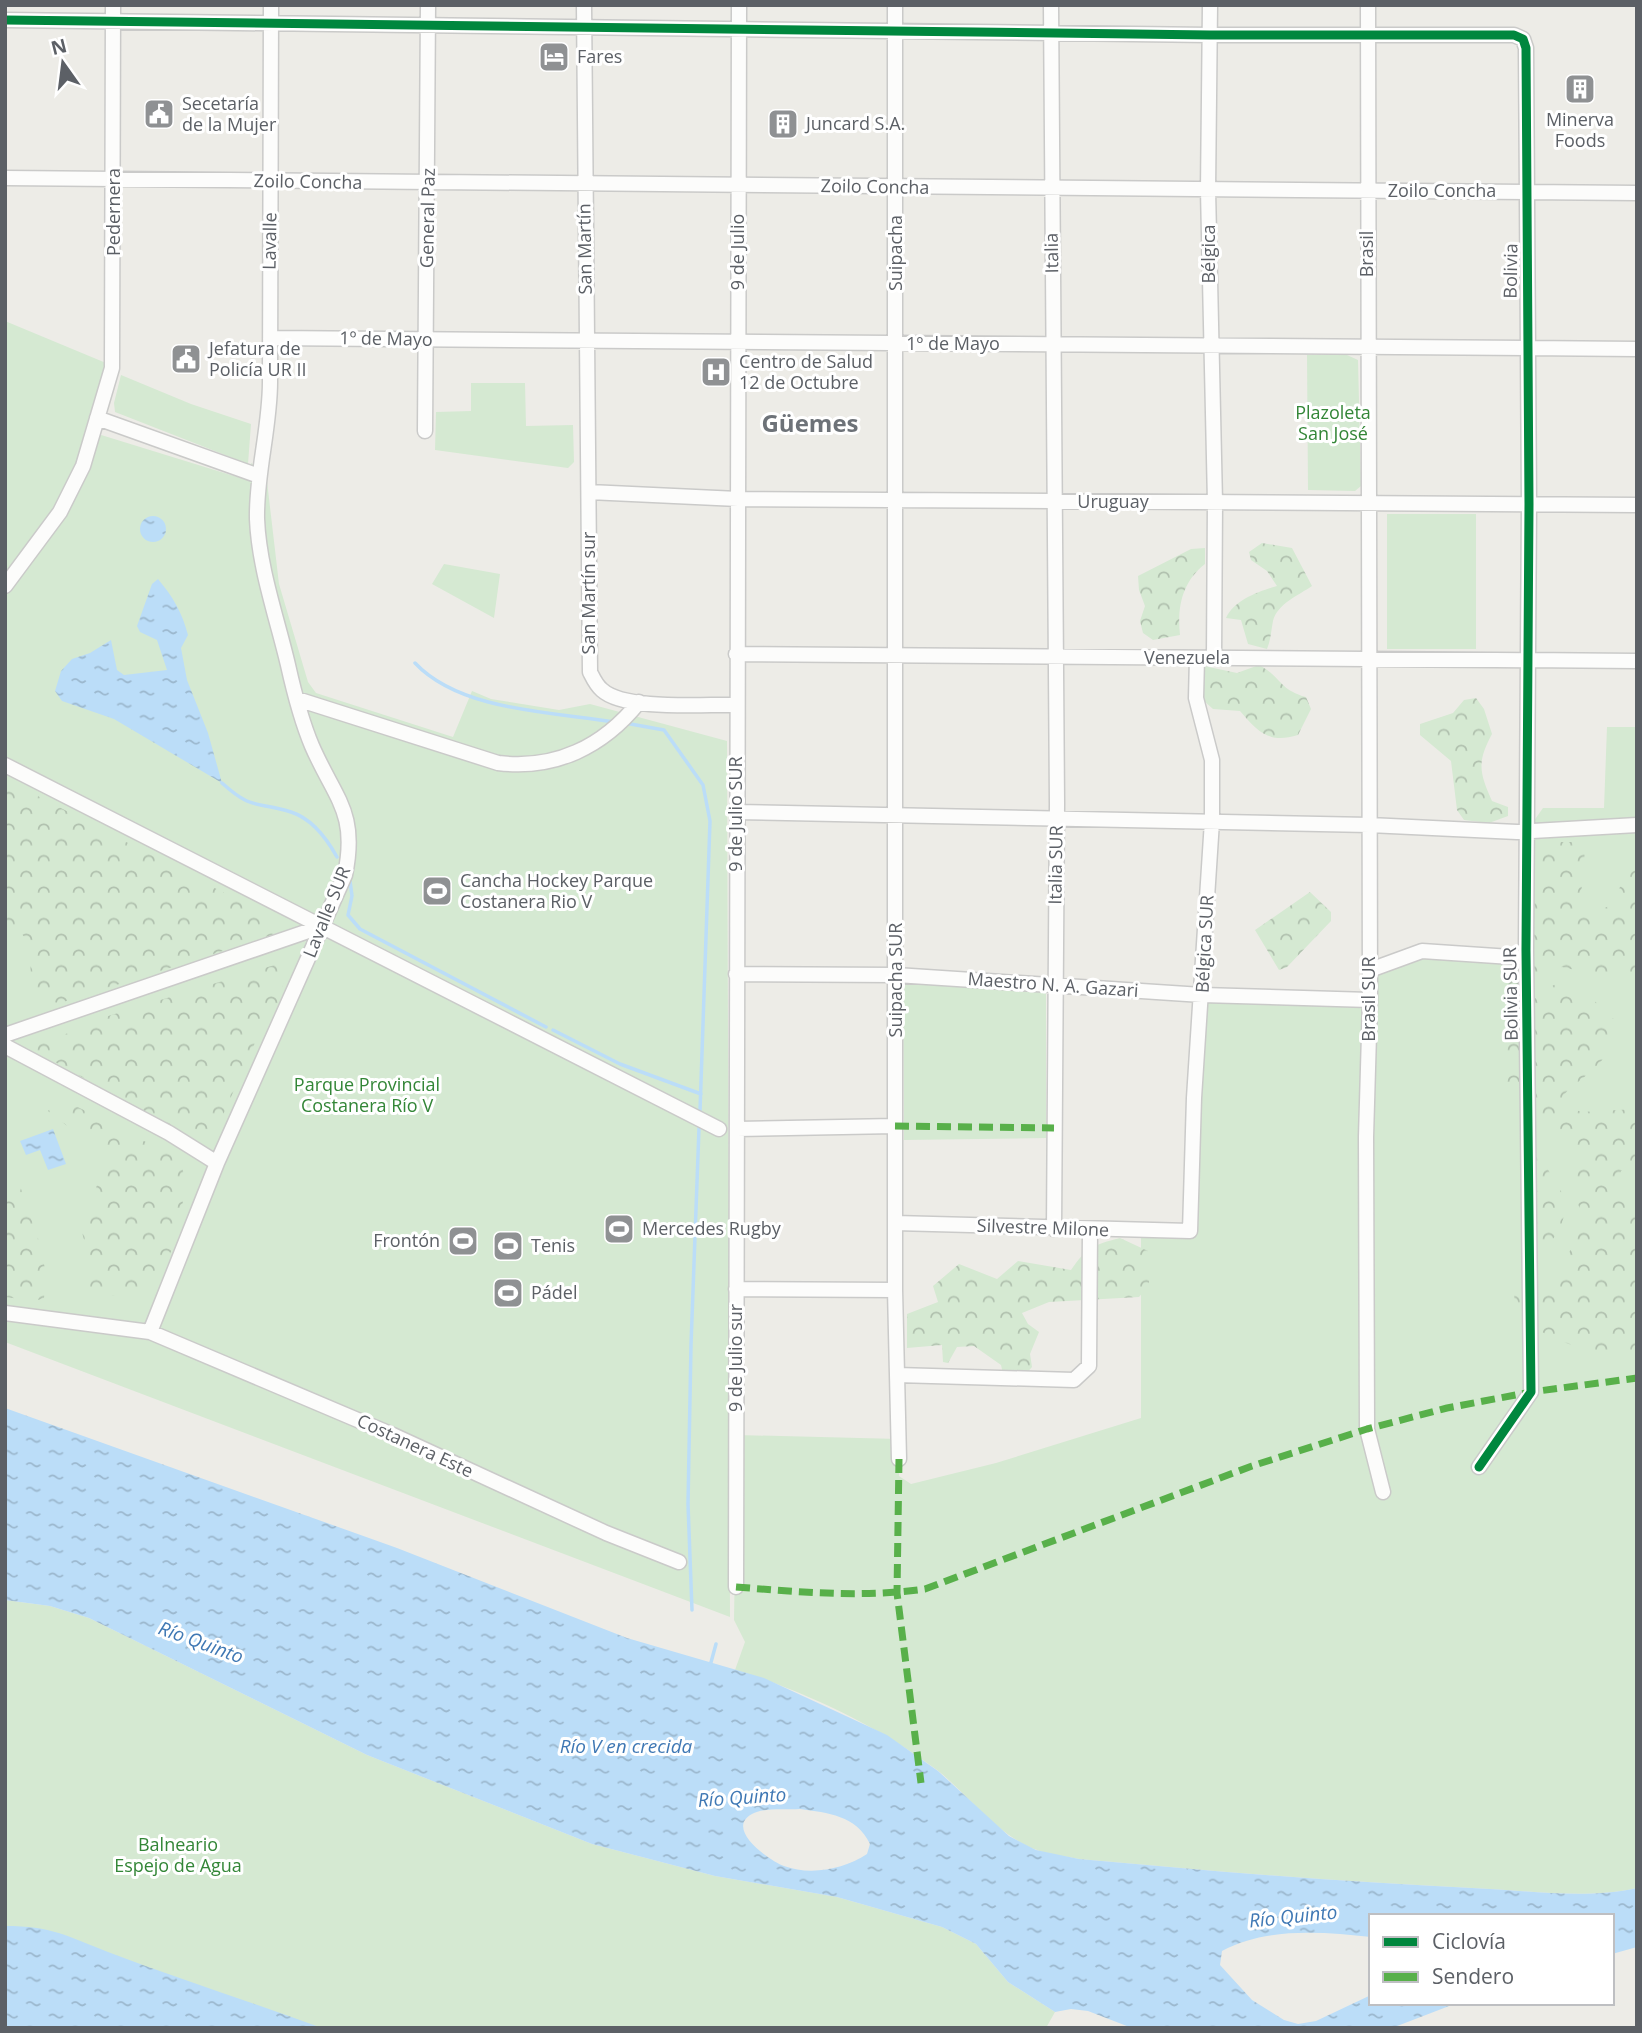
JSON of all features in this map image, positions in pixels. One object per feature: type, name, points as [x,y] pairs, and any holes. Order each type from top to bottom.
[{"type":"street","name":"Pedernera","points":[[5,586],[60,512],[83,466],[113,359],[113,5]]},
{"type":"street","name":"Lavalle","points":[[259,476],[270,386],[271,5]]},
{"type":"street","name":"General Paz","points":[[425,432],[429,183],[428,5]]},
{"type":"street","name":"San Martín","points":[[584,5],[589,492]]},
{"type":"street","name":"9 de Julio","points":[[738,499],[739,5]]},
{"type":"street","name":"Suipacha","points":[[895,5],[896,500]]},
{"type":"street","name":"Italia","points":[[1051,5],[1054,502]]},
{"type":"street","name":"Bélgica","points":[[1210,5],[1208,190],[1215,502]]},
{"type":"street","name":"Brasil","points":[[1368,5],[1367,346],[1370,503]]},
{"type":"street","points":[[5,20],[1368,35]]},
{"type":"street","name":"Bolivia","points":[[1368,35],[1514,35],[1524,39],[1528,191],[1529,504]]},
{"type":"street","name":"Zoilo Concha","points":[[5,178],[1637,193]]},
{"type":"street","name":"1º de Mayo","points":[[270,338],[1527,346],[1637,349]]},
{"type":"street","points":[[97,418],[259,476]]},
{"type":"street","name":"Lavalle SUR","points":[[150,1332],[217,1163],[345,875],[351,832],[335,790],[309,738],[297,699],[260,544],[257,520],[259,476]]},
{"type":"street","name":"Uruguay","points":[[589,492],[738,499],[1637,505]]},
{"type":"street","name":"San Martín sur","points":[[589,492],[590,672],[602,691],[614,697],[639,702]]},
{"type":"street","name":"9 de Julio SUR","points":[[737,1129],[738,499]]},
{"type":"street","name":"Suipacha SUR","points":[[896,500],[895,1290],[899,1459]]},
{"type":"street","name":"Italia SUR","points":[[1054,502],[1054,1229]]},
{"type":"street","points":[[1214,658],[1215,502]]},
{"type":"street","name":"Brasil SUR","points":[[1370,503],[1367,1429],[1382,1492]]},
{"type":"street","name":"Bolivia SUR","points":[[1479,1467],[1531,1392],[1526,958],[1529,504]]},
{"type":"street","name":"Venezuela","points":[[736,654],[1637,662]]},
{"type":"street","name":"Bélgica SUR","points":[[1190,1231],[1194,1098],[1212,821],[1212,760],[1196,698],[1197,658]]},
{"type":"street","points":[[297,699],[498,763],[524,766],[566,759],[622,723],[639,702],[737,705]]},
{"type":"street","points":[[5,765],[719,1129]]},
{"type":"street","points":[[736,812],[1212,821],[1526,832],[1637,825]]},
{"type":"street","points":[[5,1035],[323,926]]},
{"type":"street","points":[[1370,970],[1422,951],[1526,958]]},
{"type":"street","name":"Maestro N. A. Gazari","points":[[736,974],[896,975],[1202,995],[1370,1000]]},
{"type":"street","points":[[5,1046],[169,1133],[217,1163]]},
{"type":"street","points":[[737,1129],[895,1126]]},
{"type":"street","name":"9 de Julio sur","points":[[736,1587],[737,1129]]},
{"type":"street","name":"Silvestre Milone","points":[[895,1223],[1190,1231]]},
{"type":"street","points":[[897,1375],[1074,1380],[1089,1366],[1090,1230]]},
{"type":"street","points":[[736,1289],[895,1290]]},
{"type":"street","name":"Costanera Este","points":[[5,1313],[150,1332],[393,1435],[606,1534],[679,1562]]},
{"type":"green space","name":"Parque Provincial Costanera Río V","points":[[5,321],[106,363],[85,430],[247,480],[251,463],[266,473],[279,584],[308,682],[316,693],[453,737],[472,691],[491,699],[559,710],[590,704],[727,741],[730,1617],[5,1342]]},
{"type":"green space","name":"Plazoleta San José","points":[[1307,355],[1347,355],[1358,360],[1361,486],[1355,491],[1308,490]]},
{"type":"green space","points":[[121,375],[191,404],[251,424],[248,464],[115,412],[114,403]]},
{"type":"green space","points":[[471,383],[525,383],[526,426],[573,425],[574,462],[568,468],[435,450],[436,412],[471,411]]},
{"type":"green space","points":[[1387,514],[1476,514],[1476,649],[1387,649]]},
{"type":"green space","points":[[1262,543],[1292,548],[1312,586],[1289,600],[1275,615],[1267,649],[1248,644],[1241,620],[1226,618],[1241,601],[1277,586],[1267,571],[1251,560],[1249,552]]},
{"type":"green space","points":[[1205,548],[1205,564],[1191,579],[1183,596],[1179,615],[1180,635],[1153,640],[1143,633],[1140,621],[1145,606],[1139,590],[1138,576],[1191,549]]},
{"type":"green space","points":[[444,564],[500,574],[494,618],[432,584]]},
{"type":"green space","points":[[1259,665],[1285,687],[1306,697],[1311,709],[1298,735],[1272,737],[1259,730],[1240,711],[1213,709],[1204,701],[1204,666],[1237,673]]},
{"type":"green space","points":[[1476,698],[1484,709],[1492,734],[1482,760],[1484,782],[1492,801],[1508,807],[1508,816],[1489,823],[1464,820],[1457,810],[1451,761],[1420,735],[1420,724],[1453,713],[1464,700]]},
{"type":"green space","points":[[1607,727],[1637,727],[1637,1888],[1576,1894],[1374,1883],[1079,1859],[1047,1853],[1023,1844],[1009,1835],[937,1770],[891,1739],[814,1699],[735,1670],[745,1642],[734,1620],[737,1435],[899,1439],[899,1476],[911,1484],[996,1463],[1141,1418],[1141,1230],[1190,1231],[1202,995],[1370,1000],[1370,970],[1422,951],[1526,958],[1526,832],[1543,808],[1604,808]]},
{"type":"green space","points":[[5,779],[278,921],[281,928],[272,935],[60,1003],[46,1000],[33,988],[29,948],[25,938],[13,927],[5,928]]},
{"type":"green space","points":[[1550,842],[1582,842],[1585,850],[1580,906],[1593,911],[1607,907],[1637,861],[1637,994],[1625,981],[1562,967],[1532,976],[1519,994],[1520,999],[1564,981],[1585,992],[1621,1026],[1616,1041],[1606,1055],[1567,1092],[1561,1103],[1581,1112],[1637,1109],[1637,1159],[1621,1171],[1614,1189],[1637,1198],[1637,1358],[1606,1354],[1555,1339],[1527,1322],[1515,1305],[1516,1284],[1557,1278],[1561,1274],[1583,1217],[1567,1175],[1579,1150],[1505,1085],[1502,1056],[1514,1030],[1496,977],[1504,965],[1523,964],[1543,849]]},
{"type":"green space","points":[[1310,892],[1331,912],[1331,921],[1287,967],[1279,970],[1255,930]]},
{"type":"green space","points":[[281,963],[284,980],[278,1004],[270,1009],[211,1142],[197,1141],[30,1048],[32,1043],[69,1033],[92,1021]]},
{"type":"green space","points":[[903,981],[1046,988],[1046,1138],[904,1140]]},
{"type":"green space","points":[[56,1102],[68,1102],[181,1160],[184,1191],[173,1247],[156,1277],[145,1286],[97,1299],[83,1286],[89,1258],[80,1225],[101,1176],[109,1168],[108,1157],[101,1147],[88,1142],[48,1111]]},
{"type":"green space","points":[[1538,1153],[1568,1203],[1560,1229],[1545,1250],[1539,1252],[1536,1244],[1534,1156]]},
{"type":"green space","points":[[5,1178],[19,1181],[42,1251],[44,1298],[35,1301],[5,1297]]},
{"type":"green space","points":[[1120,1238],[1148,1251],[1149,1285],[1139,1297],[1049,1302],[1022,1313],[1028,1324],[1039,1332],[1030,1354],[1032,1367],[1024,1376],[1003,1374],[1001,1365],[974,1346],[957,1347],[948,1363],[943,1362],[942,1345],[907,1348],[907,1314],[938,1302],[933,1286],[959,1264],[997,1279],[1018,1261],[1071,1270],[1091,1248]]},
{"type":"green space","name":"Balneario Espejo de Agua","points":[[5,1600],[50,1606],[89,1618],[367,1755],[592,1844],[715,1876],[837,1897],[942,1927],[976,1944],[1008,1982],[1055,2012],[1046,2028],[5,2028]]},
{"type":"water","points":[[153,516],[162,520],[166,529],[162,538],[153,542],[144,538],[140,529],[144,520]]},
{"type":"water","points":[[158,579],[176,605],[186,627],[188,635],[181,648],[187,680],[208,733],[222,783],[114,719],[62,701],[55,691],[61,671],[72,659],[90,653],[111,640],[117,670],[124,675],[167,670],[157,640],[140,632],[137,626],[152,584]]},
{"type":"water","points":[[53,1129],[66,1164],[48,1170],[40,1150],[26,1155],[20,1141]]},
{"type":"water","name":"Río V en crecida","points":[[5,1408],[397,1548],[627,1638],[764,1678],[887,1735],[938,1771],[1009,1836],[1036,1850],[1079,1859],[1374,1883],[1576,1894],[1637,1888],[1637,1947],[1614,1953],[1614,1914],[1369,1914],[1369,1937],[1295,1933],[1257,1938],[1222,1951],[1220,1965],[1252,2000],[1284,2020],[1298,2024],[1316,2021],[1369,1996],[1369,2005],[1452,2005],[1392,2028],[1132,2028],[1088,2011],[1071,2009],[1055,2012],[1008,1982],[976,1944],[942,1927],[837,1897],[715,1876],[592,1844],[367,1755],[89,1618],[50,1606],[5,1600]],"holes":[[[800,1809],[831,1814],[857,1827],[870,1844],[867,1854],[858,1859],[838,1867],[816,1871],[794,1869],[777,1863],[752,1844],[743,1828],[745,1820],[763,1810]]]},
{"type":"water","points":[[5,1926],[59,1933],[322,2028],[5,2028]]},
{"type":"waterway","points":[[415,663],[434,679],[481,700],[536,712],[614,722]]},
{"type":"waterway","points":[[625,723],[664,730],[703,785],[710,821],[700,1111]]},
{"type":"waterway","points":[[222,783],[248,802],[291,812],[306,819],[324,837],[337,857]]},
{"type":"waterway","points":[[350,881],[352,896],[348,915],[360,929],[546,1027]]},
{"type":"waterway","points":[[553,1030],[620,1064],[701,1094]]},
{"type":"waterway","points":[[692,1610],[688,1504],[699,1128]]},
{"type":"waterway","points":[[710,1666],[716,1644]]},
{"type":"marked path","points":[[895,1126],[1054,1128]]},
{"type":"marked path","points":[[736,1587],[854,1594],[925,1589],[1252,1466],[1367,1429],[1447,1408],[1531,1392],[1637,1378]]},
{"type":"marked path","points":[[899,1459],[897,1593],[921,1783]]},
{"type":"cycle path","points":[[5,20],[1210,35],[1514,35],[1523,39],[1526,48],[1529,504],[1526,950],[1531,1392],[1479,1467]]},
{"type":"place","name":"Fares","points":[[554,57]]},
{"type":"place","name":"Minerva Foods","points":[[1580,89]]},
{"type":"place","name":"Secetaría de la Mujer","points":[[159,114]]},
{"type":"place","name":"Juncard S.A.","points":[[783,124]]},
{"type":"place","name":"Jefatura de Policía UR II","points":[[186,359]]},
{"type":"place","name":"Centro de Salud 12 de Octubre","points":[[716,372]]},
{"type":"place","name":"Cancha Hockey Parque Costanera Rio V","points":[[437,891]]},
{"type":"place","name":"Mercedes Rugby","points":[[619,1229]]},
{"type":"place","name":"Frontón","points":[[463,1241]]},
{"type":"place","name":"Tenis","points":[[508,1246]]},
{"type":"place","name":"Pádel","points":[[508,1293]]},
{"type":"district","name":"Güemes","points":[[810,424]]},
{"type":"water label","name":"Río Quinto","points":[[201,1642]]},
{"type":"water label","name":"Río Quinto","points":[[742,1797]]},
{"type":"water label","name":"Río Quinto","points":[[1293,1916]]}]
